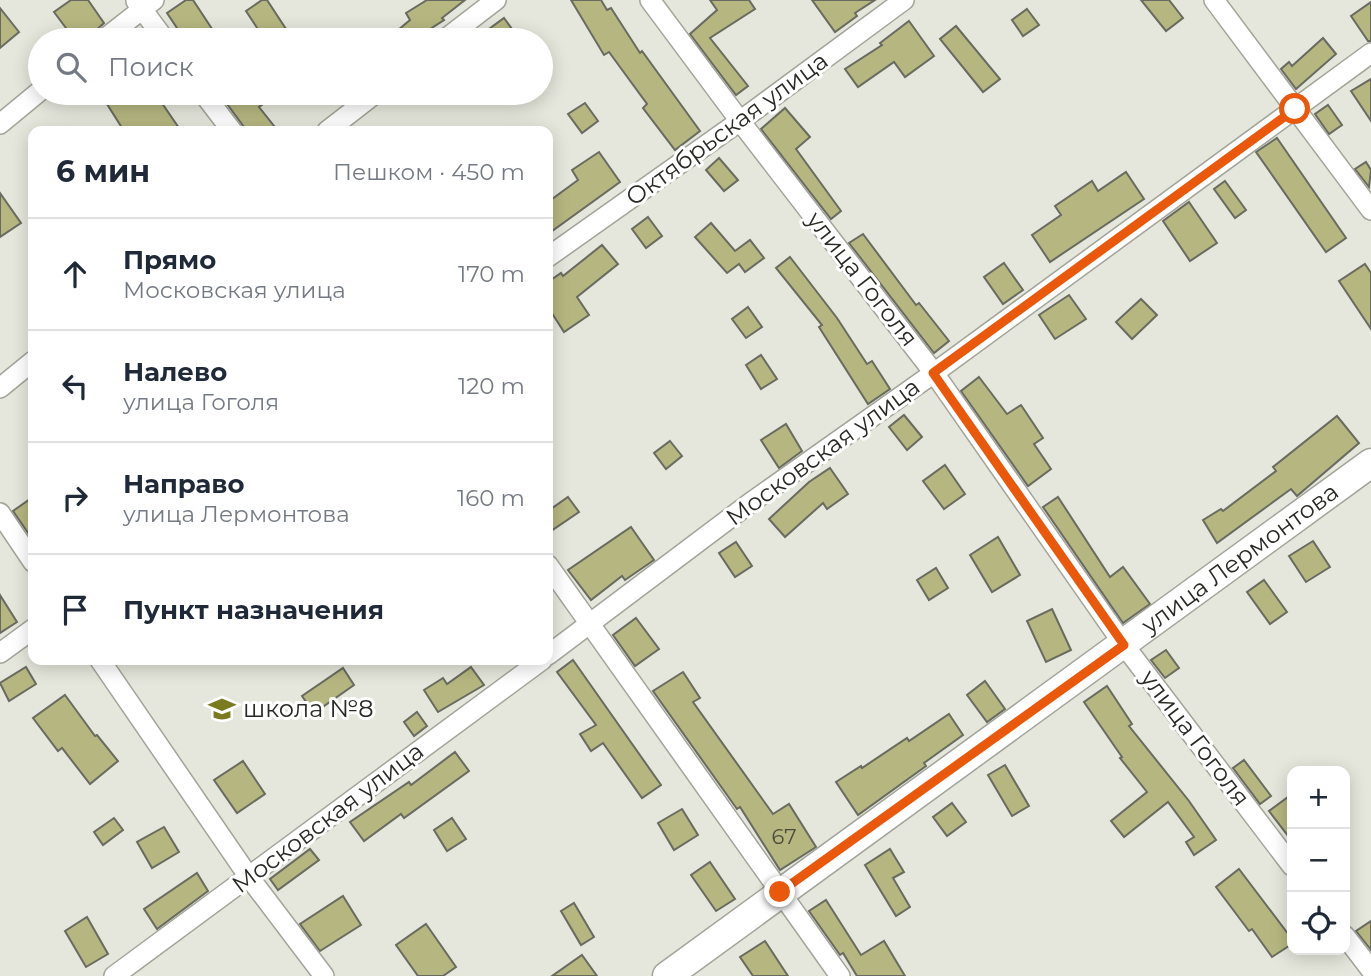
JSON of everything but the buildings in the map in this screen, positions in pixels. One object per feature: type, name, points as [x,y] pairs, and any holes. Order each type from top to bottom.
[{"type":"street","points":[[460,28],[496,0]]},
{"type":"street","name":"улица Гоголя","points":[[650,0],[933,373],[1124,645],[1287,859]]},
{"type":"street","name":"Октябрьская улица","points":[[553,253],[904,0]]},
{"type":"street","points":[[1214,0],[1371,210]]},
{"type":"street","points":[[116,28],[144,3],[158,28]]},
{"type":"street","name":"Московская улица","points":[[553,651],[750,503],[933,373],[1371,53]]},
{"type":"street","points":[[0,124],[28,101]]},
{"type":"street","points":[[213,105],[228,126]]},
{"type":"street","points":[[333,126],[361,105]]},
{"type":"street","points":[[0,388],[28,365]]},
{"type":"street","name":"улица Лермонтова","points":[[667,976],[1371,463]]},
{"type":"street","points":[[0,513],[28,555]]},
{"type":"street","points":[[553,572],[840,976]]},
{"type":"street","points":[[0,653],[28,633]]},
{"type":"street","points":[[103,665],[249,877],[324,976]]},
{"type":"street","name":"Московская улица","points":[[114,976],[535,665]]},
{"type":"street","points":[[1350,943],[1371,970]]},
{"type":"place","name":"школа №8","points":[[222,709]]},
{"type":"route","points":[[780,892],[1124,645],[933,373],[1295,109]]}]
